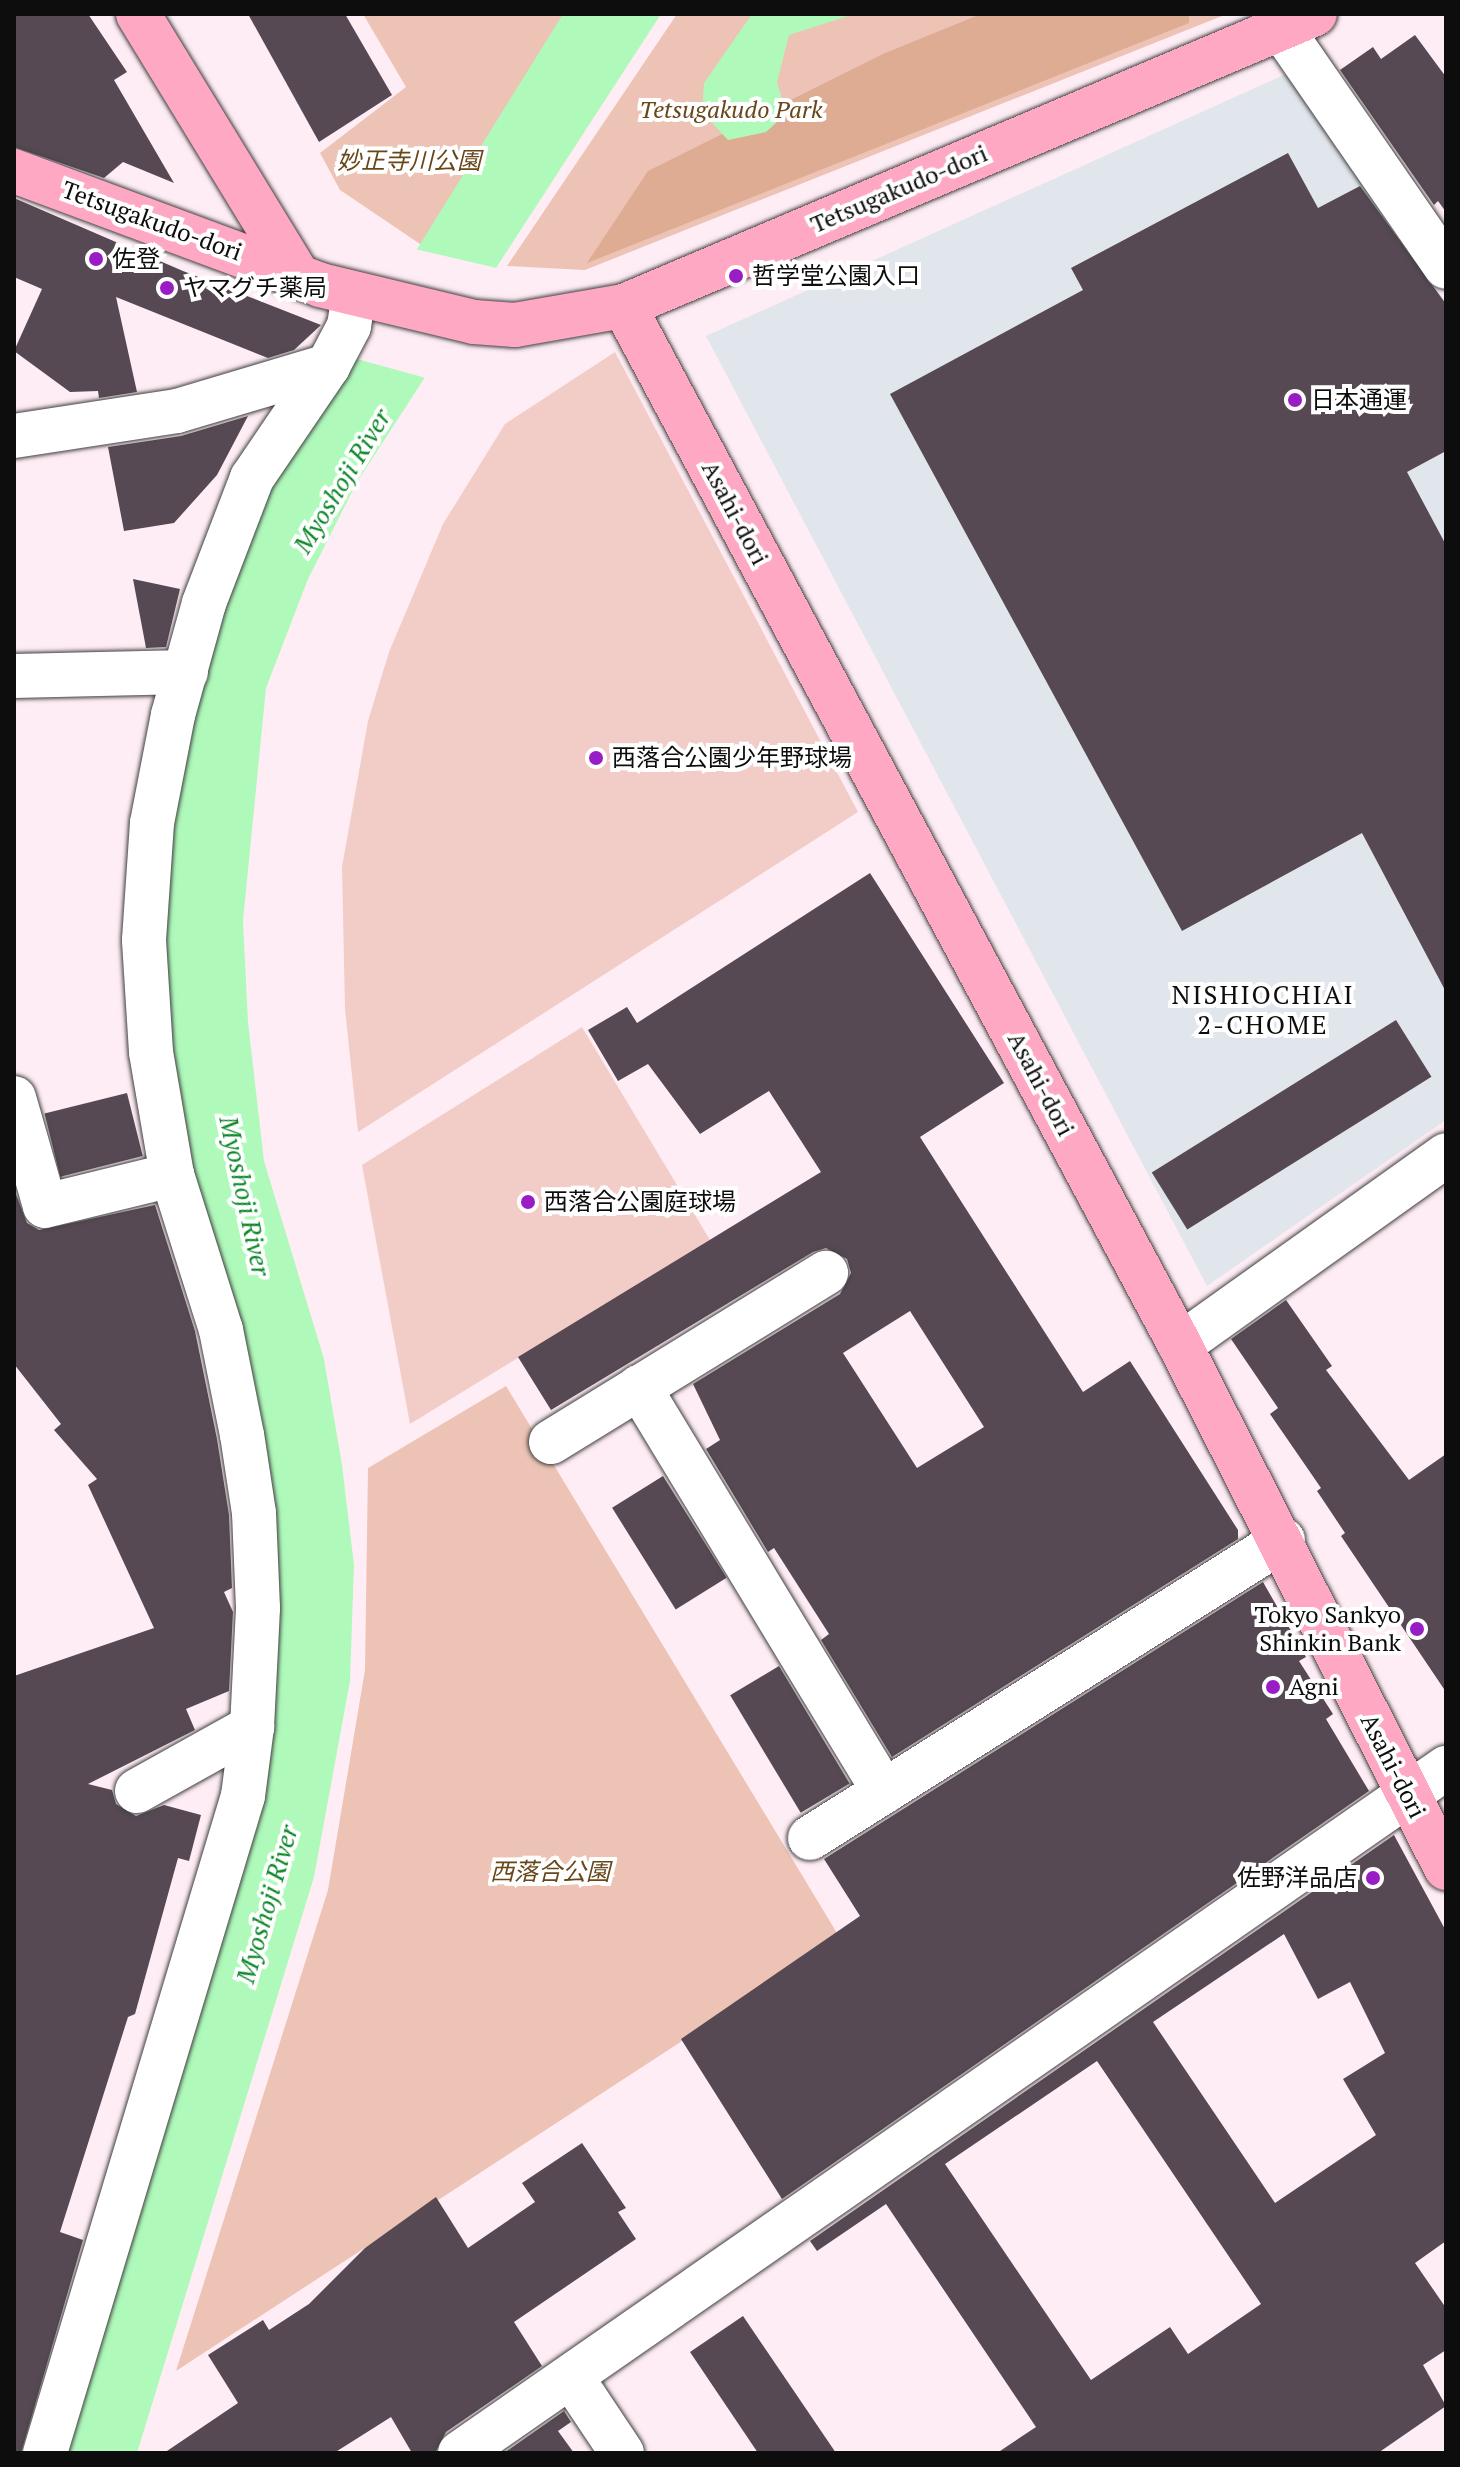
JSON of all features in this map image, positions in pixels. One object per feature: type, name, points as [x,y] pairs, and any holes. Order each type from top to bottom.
[{"type":"street","points":[[138,14],[297,274]]},
{"type":"street","points":[[1298,21],[1446,267]]},
{"type":"street","name":"Tetsugakudo-dori","points":[[14,171],[368,297],[474,322],[515,325],[624,306],[1298,21]]},
{"type":"street","points":[[45,2453],[243,1796],[252,1727],[254,1513],[221,1330],[172,1175],[151,1052],[144,940],[152,823],[186,672],[252,478],[328,366],[368,297]]},
{"type":"street","name":"Asahi-dori","points":[[624,306],[1283,1540],[1407,1795],[1446,1868]]},
{"type":"street","points":[[14,436],[177,411],[328,366]]},
{"type":"street","points":[[14,676],[186,672]]},
{"type":"street","points":[[14,1098],[45,1206],[172,1175]]},
{"type":"street","points":[[1180,1345],[1446,1155]]},
{"type":"street","points":[[551,1442],[826,1273]]},
{"type":"street","points":[[639,1387],[884,1792]]},
{"type":"street","points":[[810,1838],[1283,1540]]},
{"type":"street","points":[[137,1791],[252,1727]]},
{"type":"street","points":[[460,2453],[1446,1768]]},
{"type":"street","points":[[572,2378],[622,2453]]},
{"type":"shaded area","points":[[981,14],[1189,14],[1189,23],[587,263],[648,171],[883,54]]},
{"type":"shaded area","points":[[1288,73],[1446,302],[1446,1120],[1207,1286],[706,336]]},
{"type":"shaded area","name":"西落合公園少年野球場","points":[[615,352],[858,812],[358,1132],[345,1009],[342,867],[368,721],[389,652],[443,524],[505,424]]},
{"type":"shaded area","name":"西落合公園庭球場","points":[[582,1027],[710,1240],[410,1424],[362,1165]]},
{"type":"green space","name":"妙正寺川公園","points":[[363,14],[570,14],[426,248],[340,190],[320,153],[406,87]]},
{"type":"green space","name":"Tetsugakudo Park","points":[[677,14],[1227,14],[585,270],[507,266]]},
{"type":"green space","name":"西落合公園","points":[[506,1386],[840,1938],[176,2371],[328,1890],[365,1670],[368,1468]]},
{"type":"water","name":"Myoshoji River","points":[[563,14],[661,14],[357,482],[308,579],[266,688],[243,921],[248,1022],[264,1161],[324,1359],[342,1465],[354,1565],[350,1681],[314,1877],[137,2453],[57,2453],[267,1723],[204,1233],[160,1029],[169,786],[259,486],[360,341]]},
{"type":"water","points":[[752,14],[854,14],[789,35],[777,82],[784,106],[777,122],[766,132],[728,140],[702,112],[704,83]]},
{"type":"pier","points":[[415,249],[501,269],[426,378],[346,356]]},
{"type":"building","points":[[14,14],[88,14],[127,72],[114,80],[174,183],[123,162],[104,178],[14,147]]},
{"type":"building","points":[[248,14],[345,14],[392,95],[319,142]]},
{"type":"building","points":[[1415,35],[1446,77],[1446,212],[1438,201],[1434,205],[1340,70],[1373,47],[1381,59]]},
{"type":"building","points":[[1288,153],[1318,208],[1360,186],[1446,304],[1446,451],[1407,472],[1446,545],[1446,992],[1362,833],[1182,931],[890,394],[1083,290],[1071,268]]},
{"type":"building","points":[[14,198],[183,271],[321,325],[294,350],[268,358],[116,297],[137,392],[99,398],[98,391],[70,392],[14,351],[42,289],[14,277]]},
{"type":"building","points":[[248,416],[217,475],[174,523],[124,531],[108,447],[181,436]]},
{"type":"building","points":[[133,579],[180,589],[166,647],[146,648]]},
{"type":"building","points":[[870,873],[1004,1083],[920,1137],[1083,1392],[1130,1361],[1238,1530],[1238,1539],[892,1757],[821,1640],[829,1634],[774,1548],[768,1552],[706,1449],[720,1440],[693,1384],[840,1294],[851,1273],[847,1259],[826,1248],[813,1252],[551,1410],[518,1357],[821,1172],[769,1091],[700,1134],[648,1064],[618,1081],[588,1030],[627,1007],[637,1023]],"holes":[[[910,1311],[984,1427],[917,1468],[843,1353]]]},
{"type":"building","points":[[1396,1020],[1432,1077],[1187,1229],[1152,1173]]},
{"type":"building","points":[[127,1093],[143,1156],[60,1177],[45,1114]]},
{"type":"building","points":[[14,1189],[27,1223],[39,1230],[155,1205],[195,1331],[217,1439],[229,1515],[232,1588],[224,1592],[233,1612],[229,1691],[186,1709],[195,1730],[88,1784],[112,1790],[116,1804],[136,1816],[164,1805],[201,1815],[189,1861],[178,1858],[135,2014],[128,2017],[60,2232],[83,2240],[21,2453],[14,2453],[14,1676],[154,1628],[88,1485],[97,1479],[54,1430],[61,1424],[14,1364]]},
{"type":"building","points":[[1286,1300],[1332,1366],[1326,1370],[1409,1480],[1446,1454],[1446,1692],[1341,1536],[1345,1533],[1317,1491],[1321,1488],[1270,1414],[1278,1408],[1231,1339]]},
{"type":"building","points":[[663,1476],[727,1578],[676,1610],[612,1508]]},
{"type":"building","points":[[1263,1582],[1306,1657],[1299,1661],[1333,1714],[1326,1719],[1369,1791],[782,2199],[681,2039],[860,1916],[824,1859]]},
{"type":"building","points":[[779,1666],[850,1783],[801,1813],[730,1695]]},
{"type":"building","points":[[1394,1835],[1446,1931],[1446,2241],[1415,2263],[1446,2308],[1446,2350],[1423,2365],[1446,2406],[1378,2453],[997,2453],[1036,2427],[886,2204],[817,2251],[810,2241]],"holes":[[[1284,1934],[1318,1999],[1350,1982],[1385,2053],[1343,2079],[1376,2135],[1275,2203],[1153,2022]],[[1097,2061],[1261,2304],[1188,2354],[1170,2327],[1091,2380],[945,2164]]]},
{"type":"building","points":[[582,2143],[626,2208],[618,2212],[636,2239],[514,2322],[542,2366],[446,2432],[435,2453],[412,2453],[391,2417],[334,2453],[164,2453],[238,2403],[208,2355],[263,2320],[269,2330],[309,2304],[365,2248],[436,2197],[468,2248],[535,2202],[522,2183]]},
{"type":"building","points":[[743,2316],[836,2453],[758,2453],[690,2352]]},
{"type":"building","points":[[564,2411],[571,2422],[558,2431],[574,2453],[504,2453]]},
{"type":"place","name":"佐登","points":[[96,259]]},
{"type":"place","name":"哲学堂公園入口","points":[[736,276]]},
{"type":"place","name":"ヤマグチ薬局","points":[[167,288]]},
{"type":"place","name":"日本通運","points":[[1295,400]]},
{"type":"place","name":"西落合公園少年野球場","points":[[596,758]]},
{"type":"place","name":"西落合公園庭球場","points":[[528,1202]]},
{"type":"place","name":"Tokyo Sankyo Shinkin Bank","points":[[1417,1629]]},
{"type":"place","name":"Agni","points":[[1273,1687]]},
{"type":"place","name":"佐野洋品店","points":[[1373,1878]]},
{"type":"district","name":"NISHIOCHIAI 2-CHOME","points":[[1263,1010]]}]
